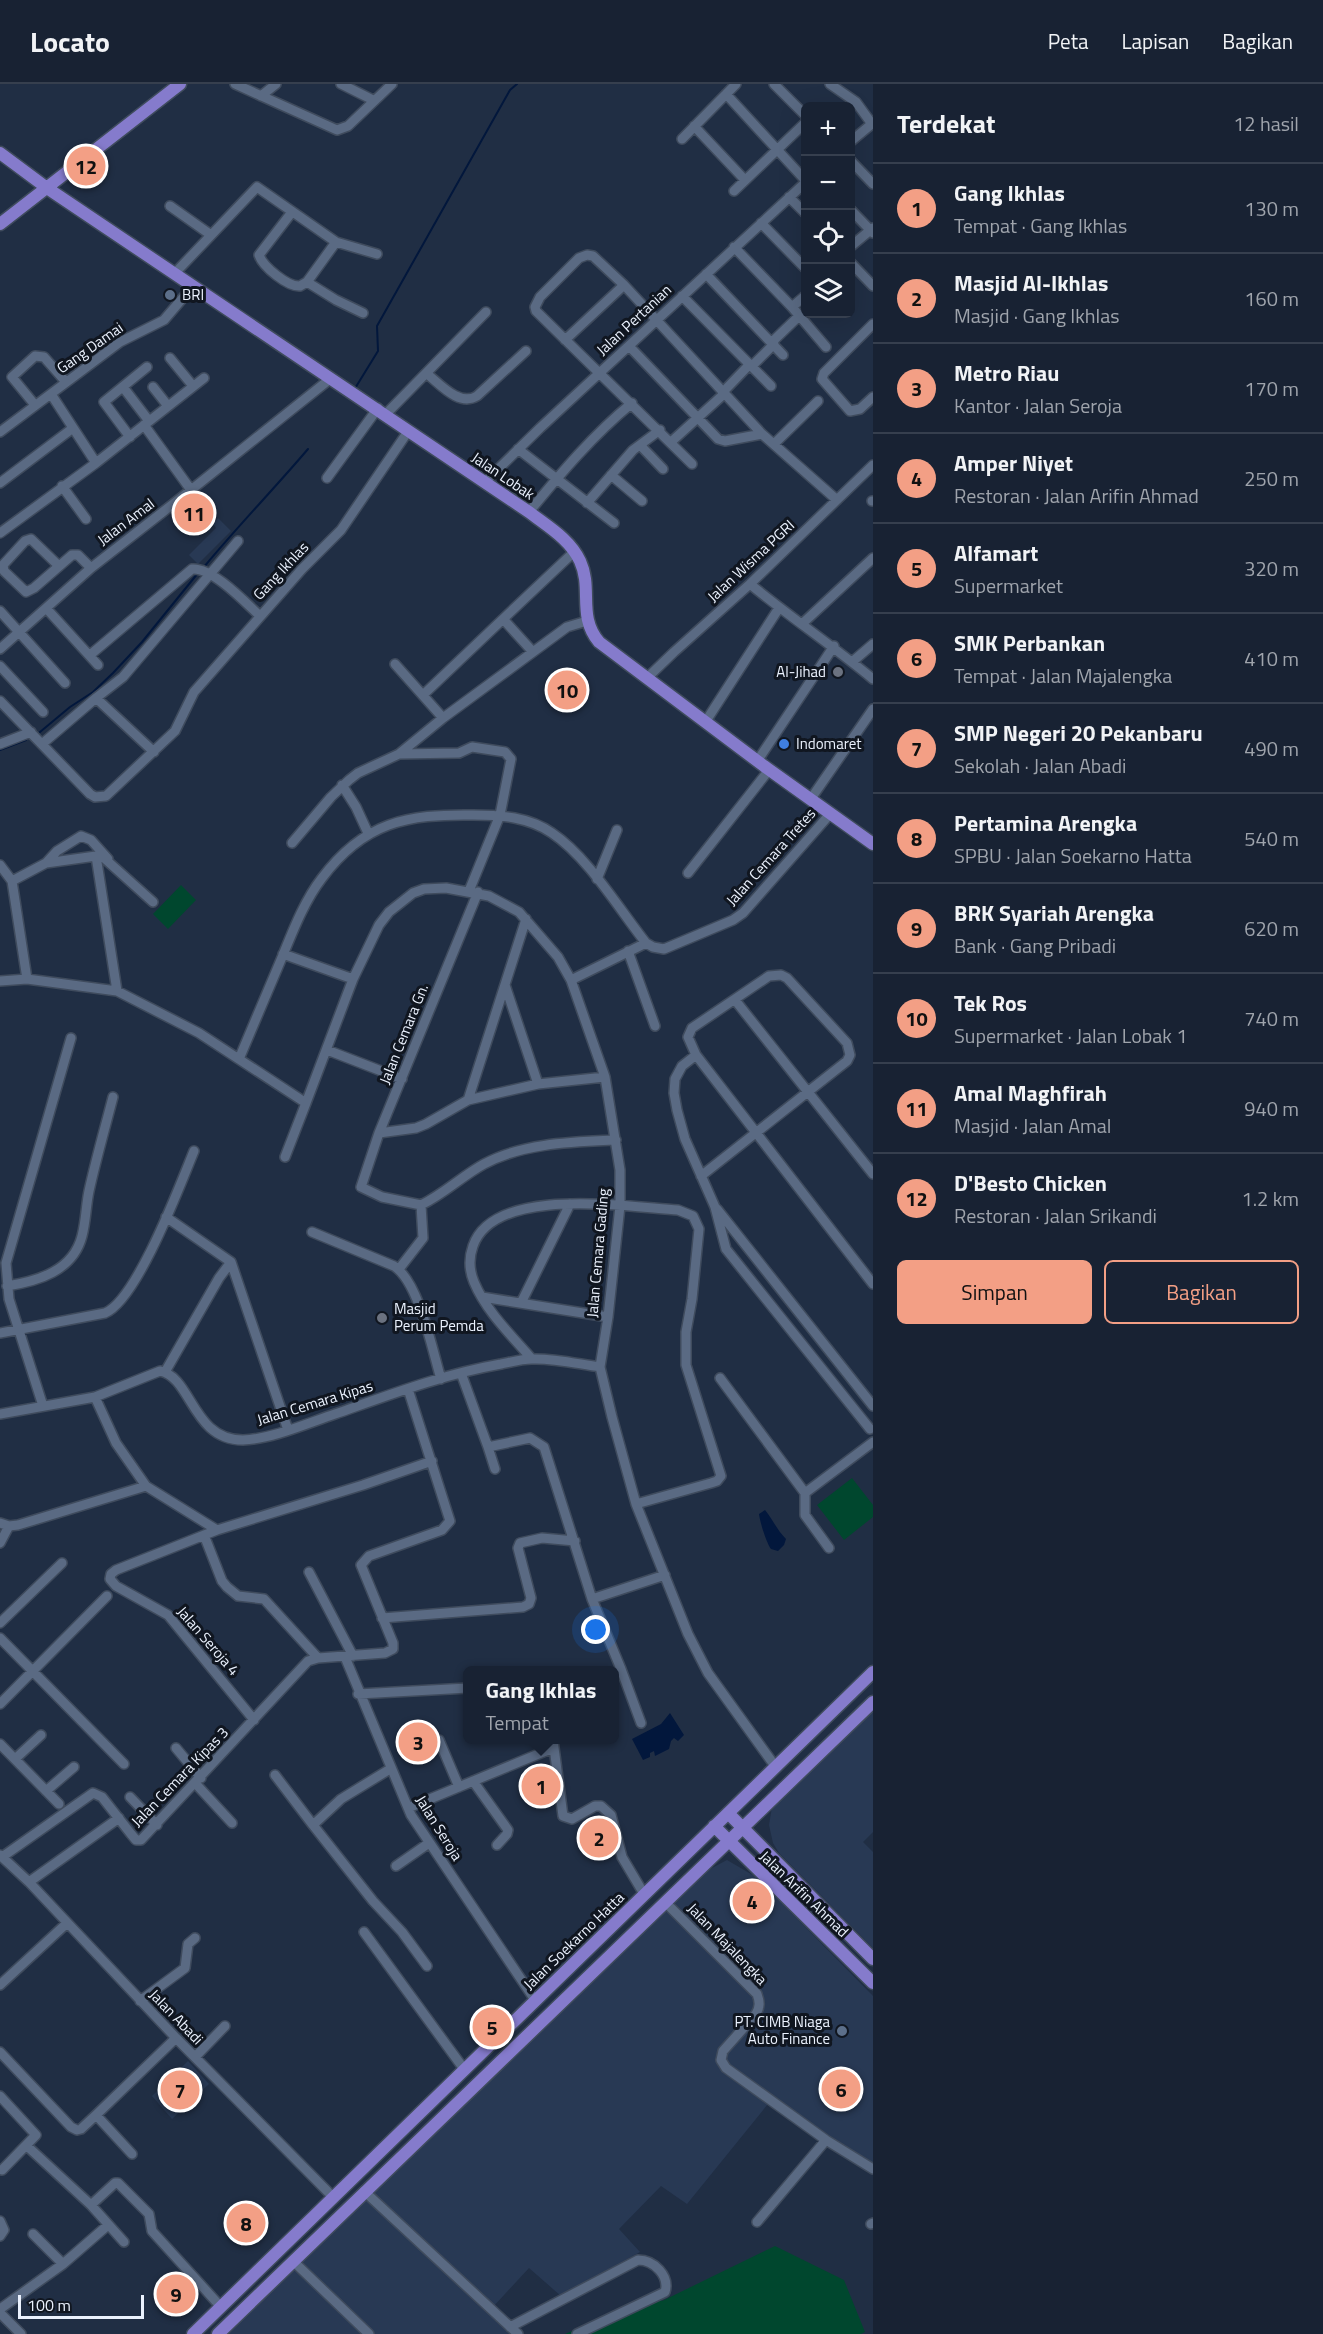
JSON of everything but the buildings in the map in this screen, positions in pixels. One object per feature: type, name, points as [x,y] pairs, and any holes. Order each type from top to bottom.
[{"type":"main road","points":[[0,224],[180,84]]},
{"type":"main road","name":"Jalan Lobak","points":[[0,153],[47,188],[330,379],[382,411],[529,512],[566,541],[574,551],[585,576],[587,621]]},
{"type":"main road","points":[[587,621],[599,642],[810,800],[871,838]]},
{"type":"main road","name":"Jalan Soekarno Hatta","points":[[193,2334],[873,1672]]},
{"type":"main road","points":[[218,2334],[873,1701]]},
{"type":"main road","points":[[750,1792],[751,1802],[762,1807]]},
{"type":"main road","name":"Jalan Arifin Ahmad","points":[[728,1813],[873,1959]]},
{"type":"main road","name":"Jalan Arifin Ahmad","points":[[714,1826],[873,1983]]},
{"type":"street","points":[[235,84],[337,130],[348,126],[392,84]]},
{"type":"street","points":[[261,96],[276,84]]},
{"type":"street","points":[[341,84],[374,100]]},
{"type":"street","points":[[682,139],[736,84]]},
{"type":"street","points":[[774,84],[801,111]]},
{"type":"street","points":[[830,84],[856,102],[872,124],[855,138]]},
{"type":"street","points":[[726,94],[801,176]]},
{"type":"street","points":[[694,126],[744,179]]},
{"type":"street","points":[[734,191],[801,126]]},
{"type":"street","points":[[855,164],[871,178]]},
{"type":"street","name":"Jalan Pertanian","points":[[485,482],[801,186]]},
{"type":"street","points":[[175,273],[257,187],[336,242],[377,254]]},
{"type":"street","points":[[789,197],[802,210]]},
{"type":"street","points":[[170,206],[211,235]]},
{"type":"street","points":[[851,210],[872,230],[855,243]]},
{"type":"street","points":[[292,212],[260,252],[260,259],[295,287],[307,282],[336,242]]},
{"type":"street","points":[[761,223],[801,264]]},
{"type":"street","points":[[734,247],[792,307],[826,347]]},
{"type":"street","points":[[692,464],[633,403],[598,374],[539,316],[535,307],[540,297],[579,258],[587,255],[593,256],[624,285],[762,434],[837,500]]},
{"type":"street","points":[[852,264],[873,286]]},
{"type":"street","points":[[706,274],[783,355]]},
{"type":"street","points":[[307,282],[363,313]]},
{"type":"street","points":[[565,340],[624,285]]},
{"type":"street","name":"Gang Damai","points":[[0,432],[120,342],[164,320],[193,286]]},
{"type":"street","points":[[682,296],[771,386]]},
{"type":"street","points":[[792,307],[801,299]]},
{"type":"street","points":[[327,478],[382,411],[426,373],[486,312]]},
{"type":"street","points":[[671,442],[724,393],[799,316]]},
{"type":"street","points":[[873,324],[824,373],[822,379],[850,411],[860,409],[873,397]]},
{"type":"street","points":[[629,346],[718,439],[725,441],[762,434]]},
{"type":"street","points":[[426,373],[460,399],[468,400],[477,396],[526,351]]},
{"type":"street","points":[[35,405],[12,377],[35,356],[39,354],[44,357],[66,382]]},
{"type":"street","points":[[170,358],[194,386]]},
{"type":"street","points":[[130,436],[104,402],[147,367]]},
{"type":"street","points":[[0,533],[96,463],[204,378]]},
{"type":"street","name":"Jalan Amal","points":[[0,649],[91,568],[330,379]]},
{"type":"street","points":[[123,387],[191,490]]},
{"type":"street","points":[[153,387],[168,406]]},
{"type":"street","points":[[51,394],[96,463]]},
{"type":"street","points":[[774,444],[819,401]]},
{"type":"street","points":[[529,512],[608,423],[633,403]]},
{"type":"street","points":[[0,483],[73,428]]},
{"type":"street","name":"Gang Ikhlas","points":[[42,744],[95,797],[106,796],[175,731],[194,692],[302,569],[341,530],[409,430]]},
{"type":"street","points":[[586,503],[640,445],[660,430]]},
{"type":"street","points":[[640,445],[663,469]]},
{"type":"street","points":[[518,449],[614,523]]},
{"type":"street","name":"Jalan Wisma PGRI","points":[[648,677],[750,584],[873,465]]},
{"type":"street","points":[[610,476],[642,501]]},
{"type":"street","points":[[62,486],[86,519]]},
{"type":"street","points":[[59,566],[31,539],[25,541],[3,565],[4,571],[26,592],[75,554],[91,568]]},
{"type":"street","points":[[0,701],[42,744],[123,677],[238,540]]},
{"type":"street","points":[[423,695],[574,551]]},
{"type":"street","points":[[802,623],[873,558]]},
{"type":"street","points":[[90,655],[188,571],[198,568],[210,574],[260,616]]},
{"type":"street","points":[[750,584],[779,608],[834,646],[873,679]]},
{"type":"street","points":[[46,608],[98,665]]},
{"type":"street","points":[[706,721],[779,608]]},
{"type":"street","points":[[0,611],[65,683]]},
{"type":"street","points":[[503,618],[533,652]]},
{"type":"street","points":[[292,843],[342,785],[358,773],[399,754],[443,718],[567,627],[587,621]]},
{"type":"street","points":[[852,662],[873,644]]},
{"type":"street","points":[[759,760],[834,646]]},
{"type":"street","points":[[395,664],[443,718]]},
{"type":"street","points":[[0,666],[43,712]]},
{"type":"street","points":[[96,698],[154,752]]},
{"type":"street","points":[[810,800],[873,709]]},
{"type":"street","points":[[0,744],[31,732]]},
{"type":"street","name":"Jalan Cemara Gn.","points":[[399,754],[459,753],[472,747],[506,753],[511,759],[500,815],[474,892],[379,1133],[361,1187],[382,1197],[421,1205]]},
{"type":"street","points":[[688,873],[769,770]]},
{"type":"street","points":[[342,785],[369,833]]},
{"type":"street","points":[[239,1059],[283,954],[320,880],[339,857],[369,833],[388,824],[435,814],[500,815],[526,821],[553,834],[568,845],[646,943]]},
{"type":"street","name":"Jalan Cemara Tretes","points":[[571,980],[646,943],[659,949],[669,948],[733,920],[743,913],[830,814]]},
{"type":"street","points":[[597,879],[617,830]]},
{"type":"street","points":[[12,881],[45,863],[57,851],[81,836],[91,840],[153,902]]},
{"type":"street","points":[[96,856],[117,992]]},
{"type":"street","points":[[45,863],[96,856],[108,859]]},
{"type":"street","points":[[0,865],[12,881],[27,979]]},
{"type":"street","name":"Jalan Cemara Gading","points":[[285,1158],[353,979],[379,925],[389,912],[404,899],[424,889],[436,888],[474,892],[502,902],[526,919],[558,957],[571,980],[605,1077],[620,1170],[620,1206],[600,1367],[636,1504],[688,1634],[708,1673],[756,1743],[775,1766]]},
{"type":"street","points":[[468,1100],[526,919]]},
{"type":"street","points":[[628,951],[655,1026]]},
{"type":"street","points":[[283,954],[353,979]]},
{"type":"street","points":[[701,1176],[755,1132],[847,1061],[850,1054],[847,1043],[787,978],[781,975],[769,976],[692,1028],[688,1037],[696,1055],[755,1132],[873,1284]]},
{"type":"street","points":[[0,981],[27,979],[117,992],[187,1026],[306,1103]]},
{"type":"street","points":[[505,985],[538,1083]]},
{"type":"street","points":[[735,1000],[873,1174]]},
{"type":"street","points":[[43,1406],[19,1329],[5,1273],[8,1254],[70,1038]]},
{"type":"street","points":[[327,1050],[402,1079]]},
{"type":"street","points":[[696,1055],[678,1071],[674,1093],[680,1124],[715,1207],[730,1257],[871,1425],[873,1441],[805,1492]]},
{"type":"street","points":[[379,1133],[416,1128],[468,1100],[538,1083],[605,1077]]},
{"type":"street","points":[[7,1286],[32,1282],[51,1275],[77,1249],[82,1238],[88,1193],[113,1097]]},
{"type":"street","points":[[399,1269],[423,1238],[421,1205],[479,1167],[504,1155],[554,1144],[616,1140]]},
{"type":"street","points":[[0,1333],[111,1310],[118,1305],[130,1288],[166,1217],[194,1151]]},
{"type":"street","points":[[521,1303],[570,1204]]},
{"type":"street","points":[[531,1358],[482,1297],[472,1274],[470,1255],[474,1243],[484,1228],[503,1216],[536,1205],[620,1206],[684,1212],[693,1216],[698,1226],[693,1289],[686,1332],[686,1365],[721,1471],[720,1479],[636,1504]]},
{"type":"street","points":[[715,1207],[873,1406]]},
{"type":"street","points":[[166,1217],[231,1262],[288,1430]]},
{"type":"street","points":[[312,1232],[399,1269],[415,1292],[441,1378]]},
{"type":"street","points":[[0,1414],[95,1397],[155,1371],[165,1372],[219,1278],[231,1262]]},
{"type":"street","points":[[482,1297],[608,1317]]},
{"type":"street","name":"Jalan Cemara Kipas","points":[[165,1372],[177,1381],[201,1419],[220,1434],[243,1440],[288,1430],[441,1378],[531,1358],[600,1367]]},
{"type":"street","points":[[461,1373],[495,1469]]},
{"type":"street","points":[[720,1378],[805,1492],[805,1515],[829,1548]]},
{"type":"street","points":[[204,1535],[222,1581],[233,1592],[243,1597],[260,1597],[268,1603],[318,1658],[385,1653],[393,1648],[361,1565],[369,1556],[442,1530],[450,1524],[450,1516],[408,1389]]},
{"type":"street","points":[[95,1397],[116,1443],[146,1486],[217,1530]]},
{"type":"street","points":[[488,1447],[530,1438],[544,1447],[592,1599],[616,1666]]},
{"type":"street","name":"Jalan Seroja 4","points":[[255,1720],[168,1615],[116,1586],[110,1579],[111,1574],[217,1530],[432,1461]]},
{"type":"street","points":[[0,1543],[5,1524],[146,1486]]},
{"type":"street","points":[[382,1618],[523,1607],[529,1604],[531,1598],[518,1548],[520,1543],[542,1538],[575,1541]]},
{"type":"street","points":[[0,1623],[62,1563]]},
{"type":"street","name":"Jalan Seroja","points":[[309,1572],[349,1656],[358,1694],[408,1808],[535,2000]]},
{"type":"street","points":[[592,1599],[665,1575]]},
{"type":"street","points":[[0,1704],[108,1596]]},
{"type":"street","points":[[0,1638],[124,1764]]},
{"type":"street","name":"Jalan Cemara Kipas 3","points":[[1,1856],[93,1793],[102,1797],[133,1837],[139,1841],[157,1825],[304,1665],[318,1658]]},
{"type":"street","points":[[619,1673],[641,1723]]},
{"type":"street","points":[[358,1694],[463,1688]]},
{"type":"street","points":[[15,1759],[41,1735]]},
{"type":"street","points":[[439,1740],[459,1788]]},
{"type":"street","points":[[0,1744],[59,1804]]},
{"type":"street","points":[[408,1808],[459,1788],[553,1744],[563,1816],[572,1819],[595,1806],[606,1810],[611,1815],[622,1857],[644,1894]]},
{"type":"street","points":[[176,1748],[232,1823]]},
{"type":"street","points":[[46,1791],[74,1767]]},
{"type":"street","points":[[314,1825],[341,1799],[390,1769]]},
{"type":"street","points":[[275,1775],[427,1966]]},
{"type":"street","points":[[473,1781],[508,1830],[497,1845]]},
{"type":"street","points":[[130,1797],[157,1825]]},
{"type":"street","points":[[29,1882],[119,1818]]},
{"type":"street","points":[[396,1866],[429,1843]]},
{"type":"street","name":"Jalan Abadi","points":[[1,1856],[29,1882],[140,2001],[333,2197]]},
{"type":"street","name":"Jalan Majalengka","points":[[666,1903],[757,1994],[759,2008],[756,2014],[723,2051],[721,2060],[726,2068],[826,2140],[873,2169]]},
{"type":"street","points":[[0,1985],[66,1924]]},
{"type":"street","points":[[364,1932],[464,2069]]},
{"type":"street","points":[[140,2001],[185,1968],[188,1944],[195,1938]]},
{"type":"street","points":[[195,2057],[225,2026]]},
{"type":"street","points":[[0,2052],[74,2129],[81,2129],[176,2038]]},
{"type":"street","points":[[0,2096],[36,2135],[3,2170]]},
{"type":"street","points":[[96,2115],[132,2154]]},
{"type":"street","points":[[757,2222],[826,2140]]},
{"type":"street","points":[[27,2146],[91,2205],[124,2242]]},
{"type":"street","points":[[91,2205],[115,2183],[118,2183],[149,2214],[152,2231],[221,2307]]},
{"type":"street","points":[[364,2191],[518,2334]]},
{"type":"street","points":[[0,2221],[4,2230],[0,2236]]},
{"type":"street","points":[[21,2334],[0,2311],[63,2264],[108,2224]]},
{"type":"street","points":[[33,2234],[63,2264]]},
{"type":"street","points":[[510,2327],[638,2260],[646,2260],[659,2269],[666,2280],[665,2292],[577,2334]]},
{"type":"street","points":[[293,2261],[367,2333]]},
{"type":"shaded area","points":[[218,518],[231,531],[198,564],[189,555],[216,528],[213,524]]},
{"type":"shaded area","points":[[765,1510],[786,1539],[778,1551],[771,1549],[767,1542],[759,1514]]},
{"type":"shaded area","points":[[873,1706],[873,1832],[863,1842],[873,1852],[873,1948],[779,1853],[773,1843],[769,1825],[772,1807]]},
{"type":"shaded area","points":[[670,1713],[684,1735],[678,1741],[674,1738],[669,1749],[655,1756],[654,1751],[650,1753],[650,1757],[643,1760],[632,1739],[661,1724]]},
{"type":"shaded area","points":[[727,1860],[756,1877],[873,1996],[873,2163],[772,2099],[687,2204],[661,2186],[619,2229],[640,2252],[561,2296],[529,2268],[492,2308],[519,2334],[370,2334],[366,2330],[362,2334],[228,2334],[695,1877]]},
{"type":"shaded area","points":[[188,2061],[209,2084],[172,2119],[152,2096]]},
{"type":"green space","points":[[181,885],[196,900],[168,929],[153,914]]},
{"type":"green space","points":[[852,1478],[873,1505],[873,1517],[844,1540],[817,1505]]},
{"type":"green space","points":[[775,2246],[844,2280],[865,2332],[861,2334],[565,2334],[657,2294],[662,2301]]},
{"type":"waterway","points":[[354,390],[378,351],[377,326],[510,90],[517,84]]},
{"type":"waterway","points":[[204,567],[308,449]]},
{"type":"waterway","points":[[40,732],[70,707],[93,692],[113,673],[142,642],[198,573]]},
{"type":"waterway","points":[[0,750],[26,740]]},
{"type":"place","name":"D'Besto Chicken","points":[[86,166]]},
{"type":"place","name":"BRI","points":[[170,295]]},
{"type":"place","name":"Amal Maghfirah","points":[[194,513]]},
{"type":"place","name":"Al-Jihad","points":[[838,672]]},
{"type":"place","name":"Tek Ros","points":[[567,690]]},
{"type":"place","name":"Indomaret","points":[[784,744]]},
{"type":"place","name":"Masjid Perum Pemda","points":[[382,1318]]},
{"type":"place","name":"Metro Riau","points":[[418,1742]]},
{"type":"place","name":"Gang Ikhlas","points":[[541,1786]]},
{"type":"place","name":"Masjid Al-Ikhlas","points":[[599,1838]]},
{"type":"place","name":"Amper Niyet","points":[[752,1901]]},
{"type":"place","name":"Alfamart","points":[[492,2027]]},
{"type":"place","name":"PT. CIMB Niaga Auto Finance","points":[[842,2031]]},
{"type":"place","name":"SMK Perbankan","points":[[841,2089]]},
{"type":"place","name":"SMP Negeri 20 Pekanbaru","points":[[180,2090]]},
{"type":"place","name":"Pertamina Arengka","points":[[246,2223]]},
{"type":"place","name":"BRK Syariah Arengka","points":[[176,2294]]}]
